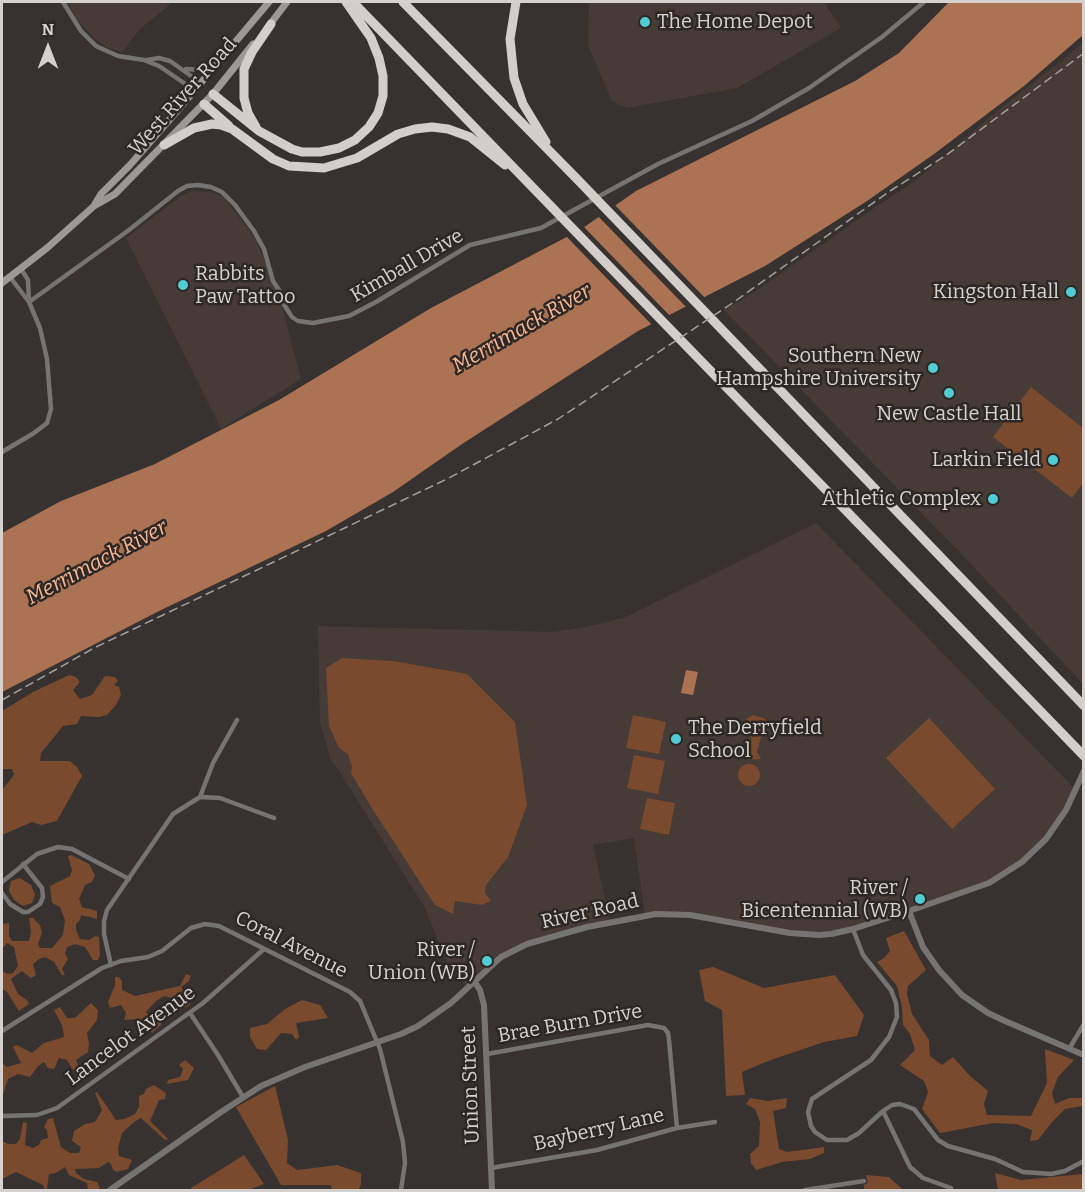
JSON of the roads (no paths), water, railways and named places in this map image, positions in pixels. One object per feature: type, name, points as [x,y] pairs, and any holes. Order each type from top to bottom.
[{"type":"highway","points":[[213,94],[259,131],[292,149],[320,152],[355,140],[369,127],[378,113],[383,96],[383,76],[380,58],[371,38],[346,2]]},
{"type":"highway","points":[[353,2],[1083,756]]},
{"type":"highway","points":[[403,2],[578,180],[1083,706]]},
{"type":"highway","points":[[516,2],[510,39],[514,78],[527,111],[559,161]]},
{"type":"highway","points":[[259,131],[246,105],[243,80],[248,60],[271,24]]},
{"type":"highway","points":[[204,104],[232,129],[273,159],[289,166],[304,168],[324,168],[357,158],[398,134],[415,129],[448,129],[470,137],[544,198]]},
{"type":"highway","points":[[164,145],[202,125],[221,125],[232,129]]},
{"type":"main road","name":"West River Road","points":[[94,206],[101,194],[130,165],[269,2]]},
{"type":"main road","name":"West River Road","points":[[2,283],[94,206],[115,194],[213,94],[287,2]]},
{"type":"main road","points":[[201,83],[213,94]]},
{"type":"main road","points":[[193,92],[204,104]]},
{"type":"street","points":[[63,2],[76,25],[91,42],[112,54],[144,60],[164,59],[190,70],[204,69],[220,60]]},
{"type":"street","name":"Kimball Drive","points":[[29,302],[129,230],[178,191],[198,184],[222,192],[248,222],[264,249],[273,281],[281,293],[285,308],[292,317],[298,321],[313,323],[349,316],[470,244],[541,228],[658,164],[752,121],[809,88],[882,37],[924,2]]},
{"type":"street","points":[[144,60],[171,74],[193,92]]},
{"type":"street","points":[[181,67],[201,83]]},
{"type":"street","points":[[21,269],[28,280],[29,302]]},
{"type":"street","points":[[2,452],[34,434],[47,423],[51,409],[50,378],[40,328],[29,302],[10,277]]},
{"type":"street","points":[[200,797],[213,763],[237,720]]},
{"type":"street","name":"River Road","points":[[110,1191],[243,1097],[286,1075],[401,1034],[431,1018],[451,1003],[501,957],[527,944],[587,927],[656,914],[690,915],[772,930],[825,935],[909,912],[979,887],[1010,871],[1033,853],[1046,839],[1066,810],[1083,771]]},
{"type":"street","points":[[111,965],[104,934],[107,910],[173,814],[200,797],[220,798],[274,818]]},
{"type":"street","points":[[2,882],[23,864],[44,851],[65,848],[84,855],[129,879]]},
{"type":"street","points":[[2,893],[16,909],[23,912],[28,912],[40,904],[43,897],[42,888],[23,864]]},
{"type":"street","points":[[909,912],[922,946],[939,970],[962,995],[996,1017],[1083,1055]]},
{"type":"street","name":"Coral Avenue","points":[[2,1031],[89,975],[111,965],[148,957],[162,951],[184,932],[205,924],[219,926],[355,995],[364,1008],[380,1049],[403,1142],[405,1163],[401,1191]]},
{"type":"street","points":[[853,929],[867,962],[891,990],[896,1003],[895,1024],[889,1037],[871,1060],[815,1096],[809,1105],[811,1126],[820,1137],[826,1140],[841,1141],[854,1137],[892,1105],[908,1106],[919,1114],[938,1140],[948,1146],[995,1159],[1023,1172],[1051,1174],[1065,1171],[1083,1161]]},
{"type":"street","name":"Lancelot Avenue","points":[[2,1116],[37,1115],[57,1108],[190,1013],[264,949]]},
{"type":"street","name":"Union Street","points":[[474,981],[480,990],[484,1005],[492,1191]]},
{"type":"street","points":[[190,1013],[243,1097]]},
{"type":"street","points":[[1069,1049],[1083,1024]]},
{"type":"street","name":"Brae Burn Drive","points":[[487,1054],[648,1025],[664,1028],[669,1040],[676,1128]]},
{"type":"street","points":[[883,1111],[910,1167],[923,1178],[951,1188]]},
{"type":"street","name":"Bayberry Lane","points":[[491,1168],[597,1150],[676,1128],[715,1122]]},
{"type":"street","points":[[805,1191],[864,1181]]},
{"type":"water","name":"Merrimack River","points":[[949,2],[1083,2],[1083,35],[1024,86],[934,154],[867,201],[765,266],[638,331],[462,444],[393,492],[326,531],[159,611],[2,692],[2,533],[61,501],[155,464],[279,400],[431,308],[580,230],[636,191],[855,81],[899,53]]},
{"type":"water","points":[[686,670],[698,672],[693,695],[681,693]]},
{"type":"railway","points":[[2,700],[94,648],[447,479],[558,419],[731,304],[890,191],[945,156],[1084,53]]},
{"type":"place","name":"The Home Depot","points":[[645,22]]},
{"type":"place","name":"Rabbits Paw Tattoo","points":[[183,285]]},
{"type":"place","name":"Kingston Hall","points":[[1071,292]]},
{"type":"place","name":"Southern New Hampshire University","points":[[933,368]]},
{"type":"place","name":"New Castle Hall","points":[[949,393]]},
{"type":"place","name":"Larkin Field","points":[[1053,460]]},
{"type":"place","name":"Athletic Complex","points":[[993,499]]},
{"type":"place","name":"The Derryfield School","points":[[676,739]]},
{"type":"place","name":"River / Bicentennial (WB)","points":[[920,899]]},
{"type":"place","name":"River / Union (WB)","points":[[487,961]]}]
